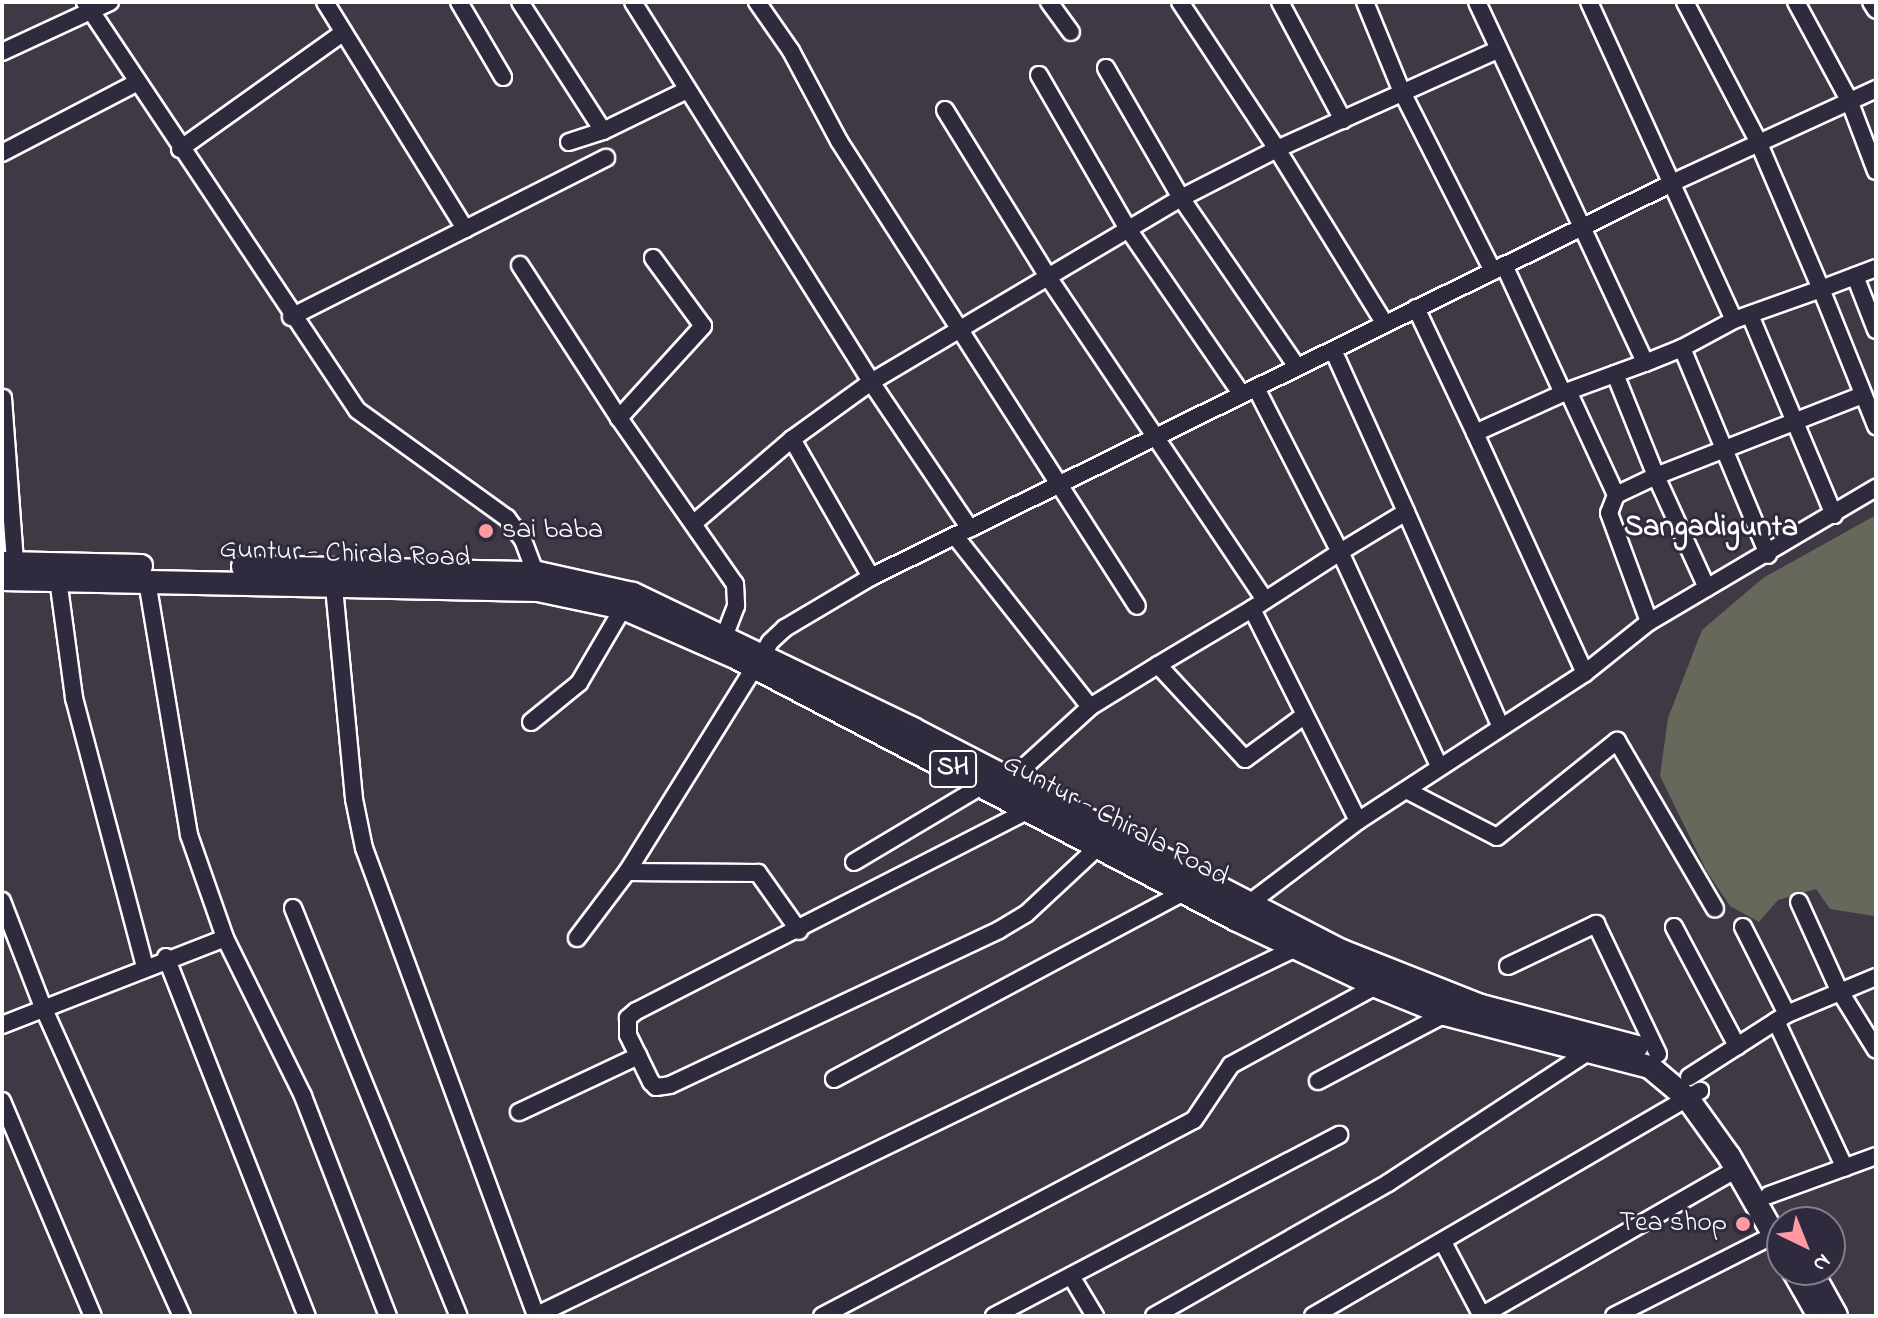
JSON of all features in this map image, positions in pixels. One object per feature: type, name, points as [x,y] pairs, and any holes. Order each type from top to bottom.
[{"type":"main road","name":"Guntur - Chirala Road","points":[[6,568],[58,579],[334,587],[538,581],[623,608],[758,660],[1011,779],[1247,905],[1437,991],[1658,1054],[1693,1089],[1769,1195],[1772,1206]]},
{"type":"main road","name":"Guntur - Chirala Road","points":[[6,568],[538,581],[621,590],[725,635],[758,660],[983,785],[1294,949],[1445,1014],[1650,1067],[1693,1089],[1737,1169],[1766,1214]]},
{"type":"main road","points":[[1802,1286],[1819,1316]]},
{"type":"main road","points":[[1819,1286],[1836,1316]]},
{"type":"street","points":[[2,52],[89,8],[110,2]]},
{"type":"street","points":[[325,2],[465,229]]},
{"type":"street","points":[[459,2],[503,77]]},
{"type":"street","points":[[520,2],[603,131]]},
{"type":"street","points":[[633,2],[962,532],[1090,707]]},
{"type":"street","points":[[757,2],[837,136],[1137,606]]},
{"type":"street","points":[[1049,2],[1071,32]]},
{"type":"street","points":[[1280,2],[1343,120]]},
{"type":"street","points":[[1365,2],[1402,92],[1565,392],[1616,495]]},
{"type":"street","points":[[1477,2],[1645,363]]},
{"type":"street","points":[[1589,2],[1672,183],[1795,422],[1834,515]]},
{"type":"street","points":[[1685,2],[1758,141],[1876,426]]},
{"type":"street","points":[[1796,2],[1849,100],[1876,171]]},
{"type":"street","points":[[1871,2],[1876,10]]},
{"type":"street","points":[[89,8],[291,317],[357,410],[519,533],[538,581]]},
{"type":"street","points":[[1185,9],[1277,149],[1385,324]]},
{"type":"street","points":[[180,149],[344,32]]},
{"type":"street","points":[[694,523],[792,439],[871,382],[1128,229],[1277,149],[1499,49]]},
{"type":"street","points":[[1106,68],[1181,198],[1297,367]]},
{"type":"street","points":[[1039,75],[1128,229],[1249,391],[1340,552],[1439,766]]},
{"type":"street","points":[[2,153],[136,83]]},
{"type":"street","points":[[577,938],[627,872],[758,660],[785,628],[871,577],[962,532],[1758,141],[1876,89]]},
{"type":"street","points":[[569,142],[603,131],[687,90]]},
{"type":"street","points":[[945,110],[1258,605],[1305,715],[1358,821]]},
{"type":"street","points":[[291,317],[606,158]]},
{"type":"street","points":[[619,418],[703,326],[653,258]]},
{"type":"street","points":[[520,265],[619,418],[735,584],[736,606],[725,635]]},
{"type":"street","points":[[1475,433],[1565,392],[1682,348],[1742,318],[1876,268]]},
{"type":"street","points":[[1855,276],[1876,330]]},
{"type":"street","points":[[1416,308],[1585,673]]},
{"type":"street","points":[[1682,348],[1768,555]]},
{"type":"street","points":[[1333,350],[1501,727]]},
{"type":"street","points":[[1615,374],[1656,476],[1707,588]]},
{"type":"street","points":[[1649,622],[1609,513],[1616,495],[1656,476],[1863,395]]},
{"type":"street","points":[[3,398],[6,568]]},
{"type":"street","points":[[792,439],[871,577]]},
{"type":"street","points":[[1247,905],[1358,821],[1585,673],[1649,622],[1768,555],[1876,488]]},
{"type":"street","points":[[1011,779],[1090,707],[1406,512]]},
{"type":"street","points":[[58,579],[74,698],[145,966]]},
{"type":"street","points":[[147,581],[189,835],[225,938],[303,1096],[388,1316]]},
{"type":"street","points":[[334,587],[353,786],[364,848],[535,1316],[1294,949]]},
{"type":"street","points":[[531,722],[579,683],[623,608]]},
{"type":"street","points":[[1158,665],[1245,759],[1305,715]]},
{"type":"street","points":[[1406,790],[1497,837],[1617,741],[1715,909]]},
{"type":"street","points":[[854,862],[983,785]]},
{"type":"street","points":[[1031,809],[799,931],[636,1011],[626,1027],[656,1087],[670,1085],[1017,920],[1099,846]]},
{"type":"street","points":[[627,872],[758,873],[799,931]]},
{"type":"street","points":[[834,1079],[1184,892]]},
{"type":"street","points":[[2,901],[43,1007],[182,1316]]},
{"type":"street","points":[[1799,902],[1839,990],[1876,1050]]},
{"type":"street","points":[[293,908],[459,1316]]},
{"type":"street","points":[[1508,966],[1596,924],[1658,1054]]},
{"type":"street","points":[[1674,927],[1737,1046]]},
{"type":"street","points":[[1743,927],[1845,1168]]},
{"type":"street","points":[[2,1025],[166,957],[225,938]]},
{"type":"street","points":[[166,957],[307,1316]]},
{"type":"street","points":[[1313,1316],[1444,1244],[1693,1089],[1737,1046],[1782,1017],[1839,990],[1876,977]]},
{"type":"street","points":[[824,1316],[1194,1120],[1231,1065],[1376,986]]},
{"type":"street","points":[[1318,1081],[1445,1014]]},
{"type":"street","points":[[1154,1316],[1388,1183],[1587,1053]]},
{"type":"street","points":[[519,1112],[638,1056]]},
{"type":"street","points":[[2,1101],[93,1316]]},
{"type":"street","points":[[994,1316],[1339,1135]]},
{"type":"street","points":[[1769,1195],[1876,1156]]},
{"type":"street","points":[[1444,1244],[1482,1316],[1737,1169]]},
{"type":"street","points":[[1614,1316],[1766,1242]]},
{"type":"street","points":[[1071,1276],[1095,1316]]},
{"type":"green space","points":[[1876,515],[1876,911],[1874,916],[1830,909],[1816,889],[1778,900],[1759,922],[1730,906],[1707,872],[1660,776],[1668,718],[1702,630],[1763,578]]},
{"type":"place","name":"sai baba","points":[[486,531]]},
{"type":"place","name":"Tea shop","points":[[1743,1224]]},
{"type":"district","name":"Sangadigunta","points":[[1711,528]]}]
